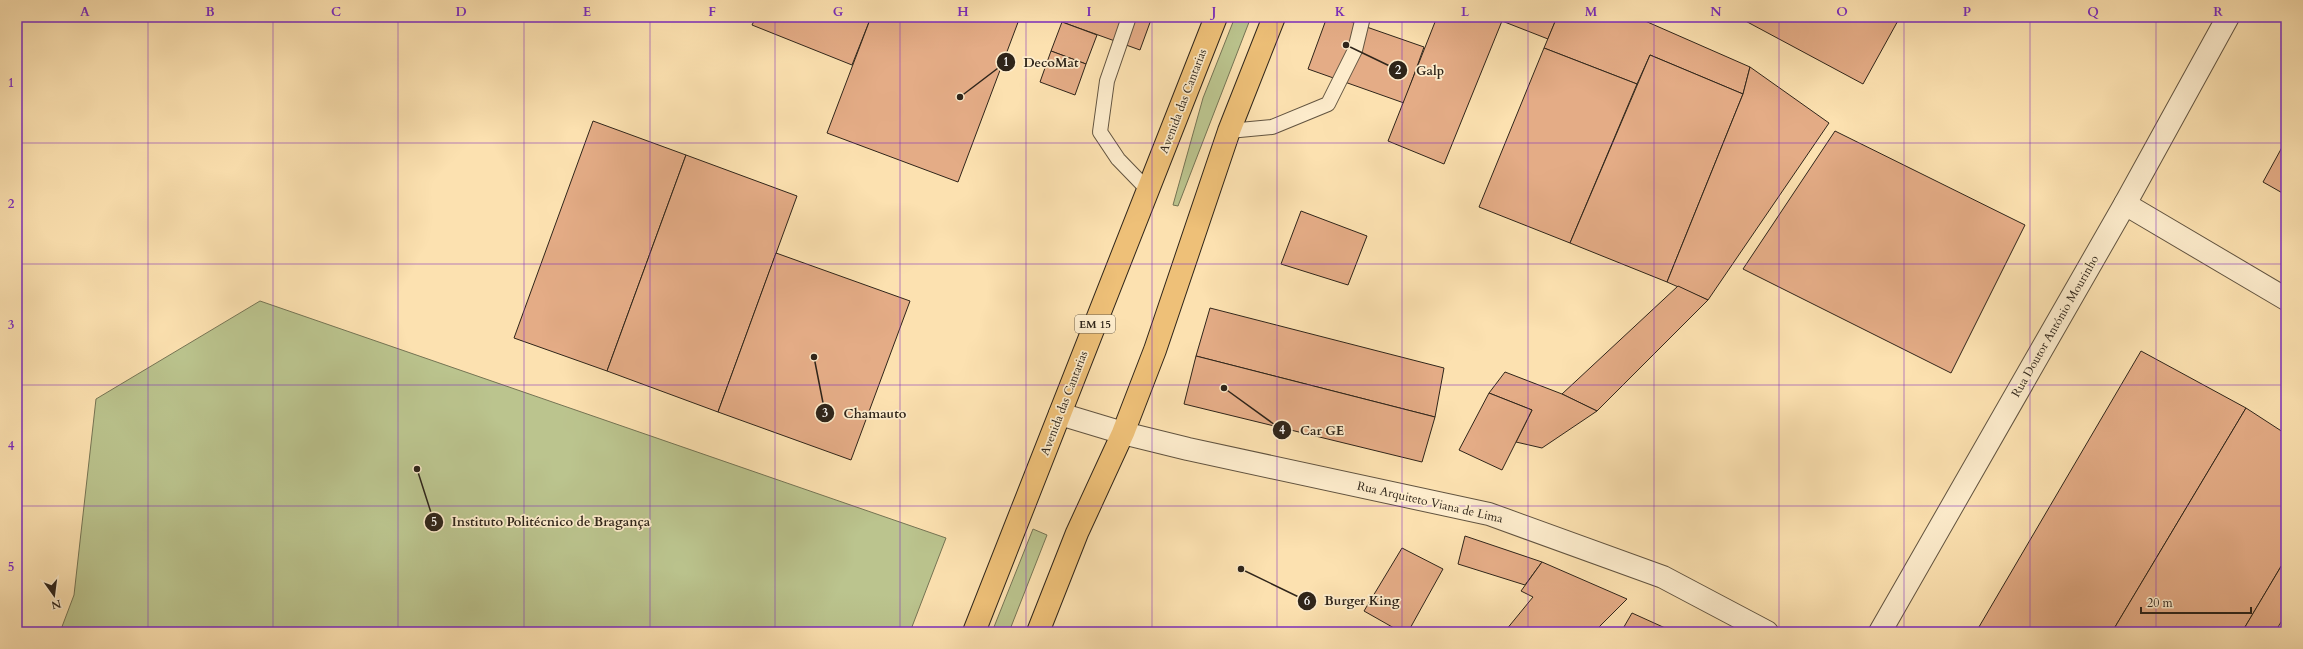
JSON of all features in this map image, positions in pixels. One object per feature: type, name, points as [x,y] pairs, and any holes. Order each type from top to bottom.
[{"type":"main road","name":"Avenida das Cantarias","points":[[974,632],[1216,17]]},
{"type":"main road","points":[[1038,632],[1077,533],[1122,433],[1155,350],[1229,131],[1274,17]]},
{"type":"street","name":"Rua Doutor António Mourinho","points":[[1880,632],[2126,204],[2228,17]]},
{"type":"street","points":[[2126,204],[2286,299]]},
{"type":"street","name":"Rua Arquiteto Viana de Lima","points":[[1060,414],[1122,433],[1489,514],[1663,577],[1767,632]]},
{"type":"lane","points":[[1129,17],[1107,81],[1100,132],[1118,159],[1148,190]]},
{"type":"lane","points":[[1229,131],[1272,127],[1328,104],[1355,50],[1363,17]]},
{"type":"green space","points":[[1235,17],[1251,17],[1178,206],[1173,205],[1203,98]]},
{"type":"green space","points":[[260,301],[946,538],[910,632],[60,632],[74,595],[96,399]]},
{"type":"green space","points":[[1033,529],[1047,535],[1009,632],[992,632]]},
{"type":"building","points":[[756,17],[871,17],[852,65],[752,25]]},
{"type":"building","points":[[871,17],[1020,17],[958,182],[827,133]]},
{"type":"building","points":[[1064,17],[1152,17],[1140,50],[1062,22]]},
{"type":"building","points":[[1327,17],[1338,17],[1424,47],[1404,103],[1308,69]]},
{"type":"building","points":[[1437,17],[1557,17],[1548,39],[1502,21],[1444,164],[1388,141]]},
{"type":"building","points":[[1557,17],[1636,17],[1750,67],[1743,94],[1650,55],[1637,84],[1544,48]]},
{"type":"building","points":[[1738,17],[1900,17],[1863,84]]},
{"type":"building","points":[[1062,22],[1097,35],[1086,64],[1051,51]]},
{"type":"building","points":[[1544,48],[1637,84],[1570,243],[1479,207]]},
{"type":"building","points":[[1051,51],[1086,64],[1075,95],[1040,82]]},
{"type":"building","points":[[1650,55],[1743,94],[1667,282],[1570,243]]},
{"type":"building","points":[[1750,67],[1829,123],[1708,300],[1667,282],[1743,94]]},
{"type":"building","points":[[593,121],[686,155],[607,371],[514,338]]},
{"type":"building","points":[[1835,131],[2025,225],[1951,373],[1743,269]]},
{"type":"building","points":[[2286,140],[2286,195],[2263,182]]},
{"type":"building","points":[[686,155],[797,196],[718,412],[607,371]]},
{"type":"building","points":[[1301,211],[1367,236],[1348,285],[1281,264]]},
{"type":"building","points":[[776,253],[910,301],[851,460],[718,412]]},
{"type":"building","points":[[1678,286],[1708,300],[1597,411],[1562,394]]},
{"type":"building","points":[[1210,308],[1444,368],[1435,417],[1196,356]]},
{"type":"building","points":[[2141,351],[2246,408],[2112,632],[1976,632]]},
{"type":"building","points":[[1196,356],[1435,417],[1422,462],[1184,404]]},
{"type":"building","points":[[1505,372],[1562,394],[1597,411],[1542,448],[1516,442],[1532,410],[1489,393]]},
{"type":"building","points":[[1489,393],[1532,410],[1502,470],[1459,450]]},
{"type":"building","points":[[2246,408],[2286,434],[2286,558],[2242,632],[2112,632]]},
{"type":"building","points":[[1465,536],[1542,562],[1525,585],[1458,564]]},
{"type":"building","points":[[1402,548],[1443,569],[1408,632],[1401,632],[1364,611]]},
{"type":"building","points":[[2286,558],[2286,614],[2275,632],[2242,632]]},
{"type":"building","points":[[1542,562],[1627,599],[1594,632],[1508,632],[1506,630],[1533,597],[1521,591]]},
{"type":"building","points":[[1632,613],[1674,632],[1621,632]]},
{"type":"place","name":"Galp","points":[[1346,45]]},
{"type":"place","name":"DecoMat","points":[[960,97]]},
{"type":"place","name":"Chamauto","points":[[814,357]]},
{"type":"place","name":"Car GE","points":[[1224,388]]},
{"type":"place","name":"Instituto Politécnico de Bragança","points":[[417,469]]},
{"type":"place","name":"Burger King","points":[[1241,569]]}]
